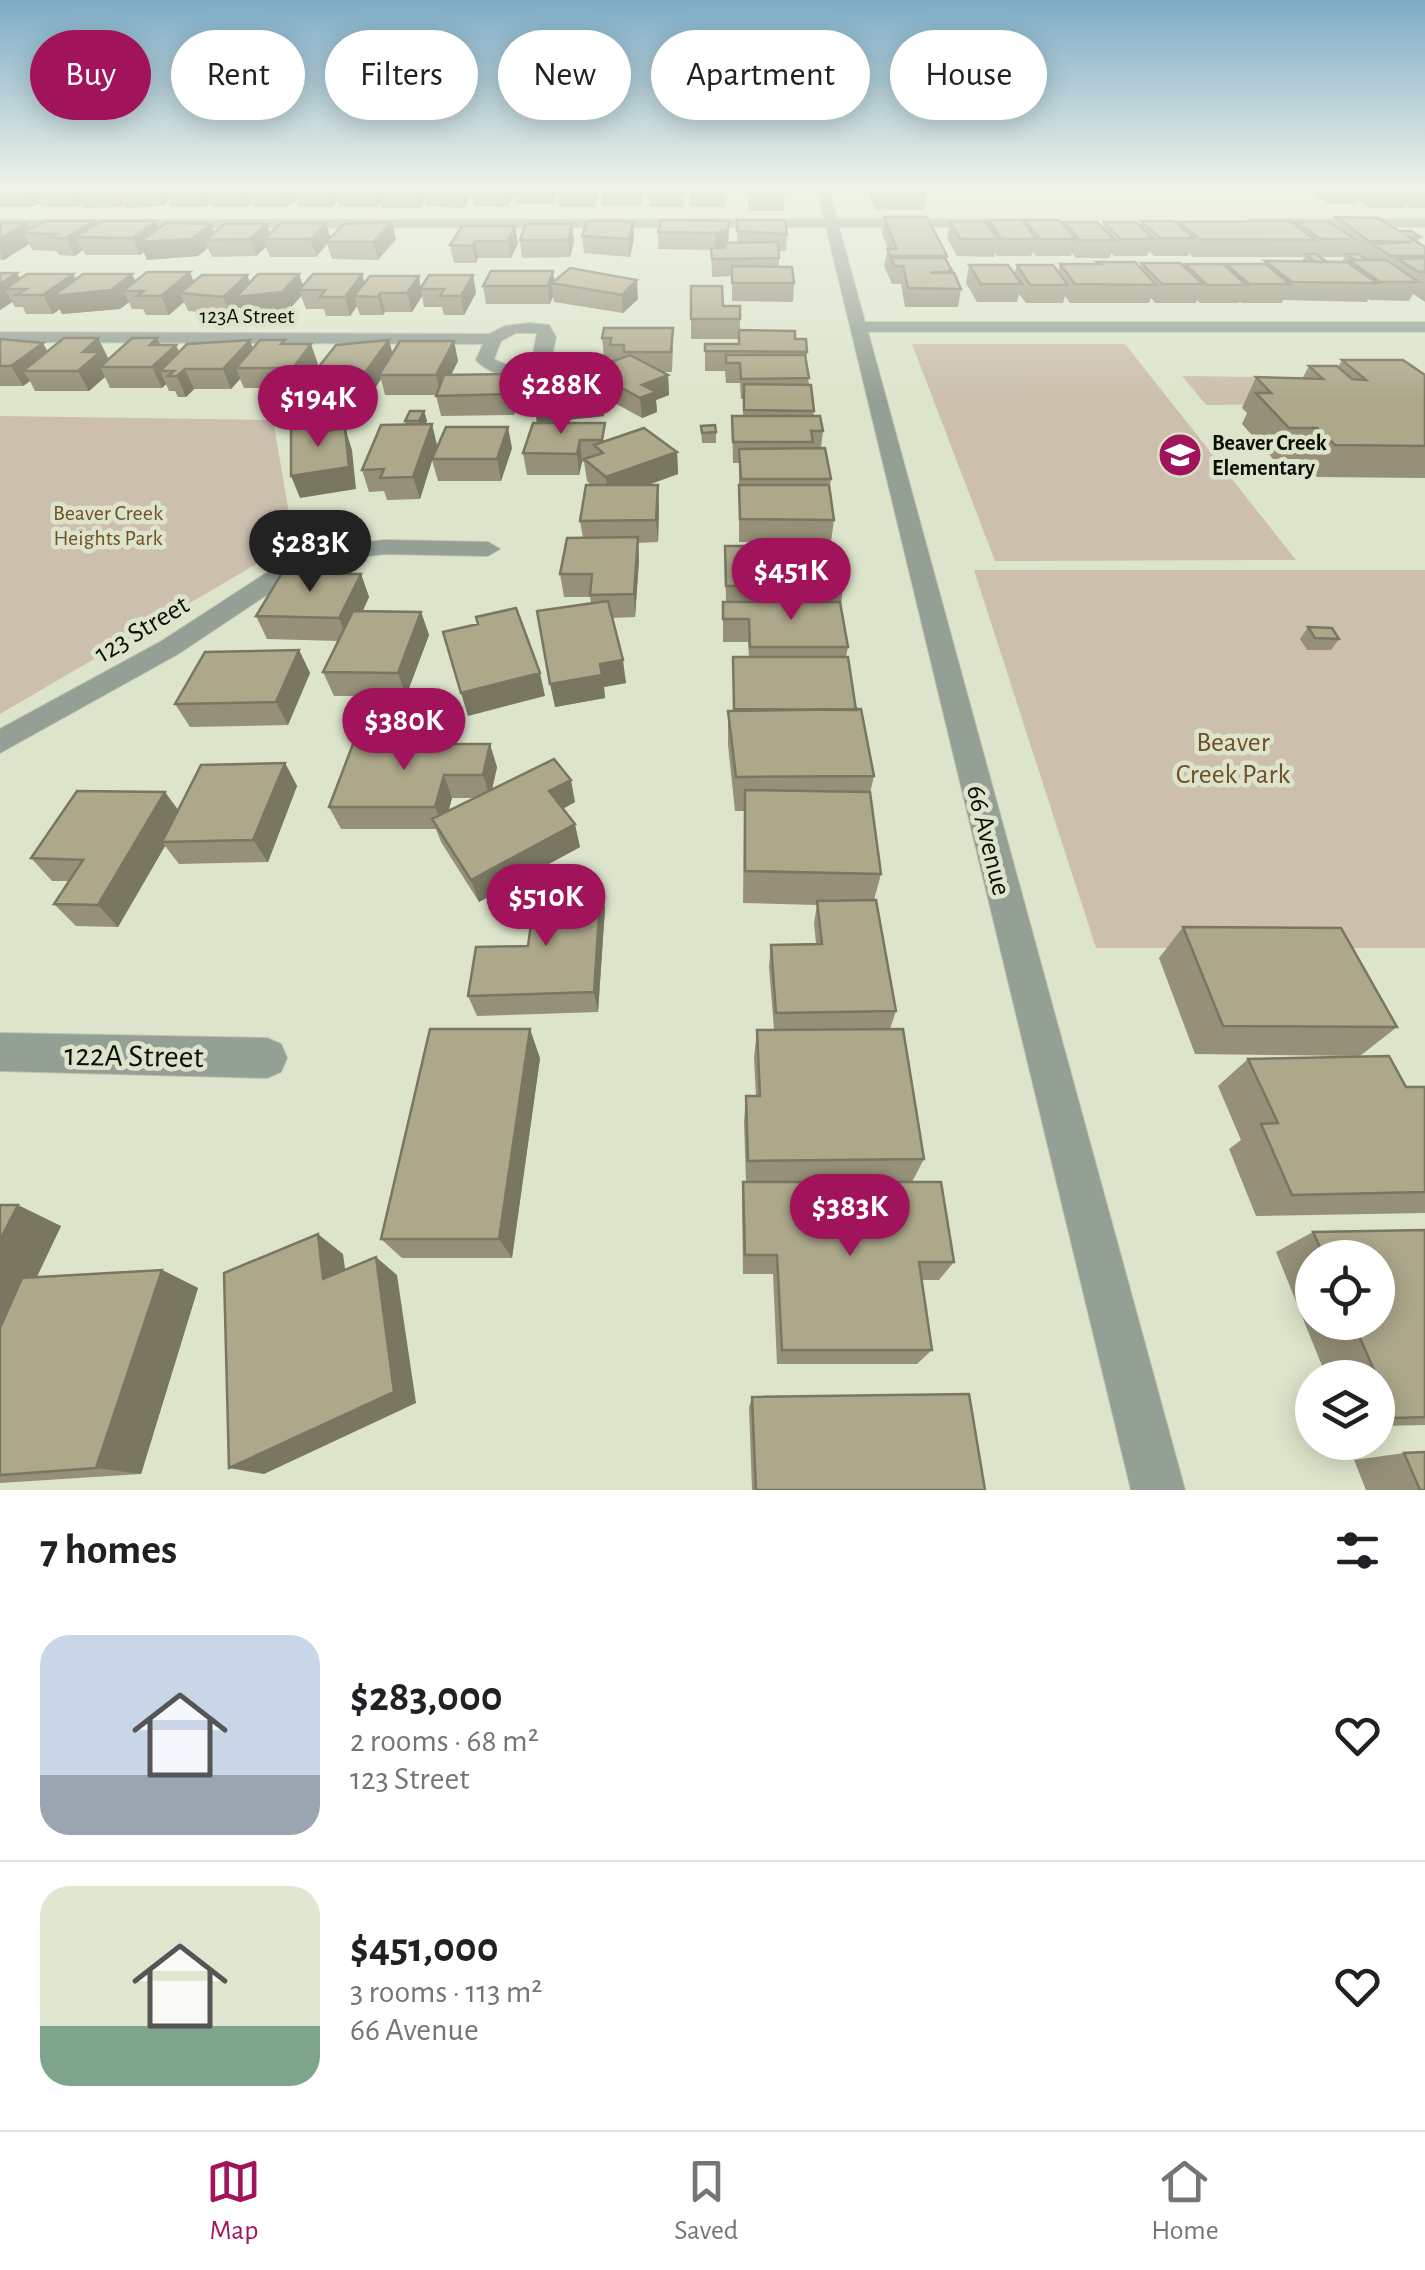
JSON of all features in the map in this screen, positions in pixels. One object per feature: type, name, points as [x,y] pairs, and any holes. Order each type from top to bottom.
[{"type":"street","name":"66 Avenue","points":[[841,259],[1158,1490]]},
{"type":"street","points":[[858,327],[1425,327]]},
{"type":"street","name":"123A Street","points":[[0,337],[493,338]]},
{"type":"street","name":"123 Street","points":[[0,742],[169,648],[286,571],[328,554],[384,547],[488,549]]},
{"type":"street","name":"122A Street","points":[[0,1052],[267,1058]]},
{"type":"green space","points":[[912,344],[1125,344],[1296,560],[995,561]]},
{"type":"green space","points":[[1182,376],[1265,377],[1293,404],[1206,405]]},
{"type":"green space","name":"Beaver Creek Heights Park","points":[[0,416],[273,420],[294,542],[0,714]]},
{"type":"green space","name":"Beaver Creek Park","points":[[974,570],[1425,570],[1425,948],[1096,948]]},
{"type":"building","points":[[891,259],[945,259],[952,271],[930,273],[954,273],[961,289],[908,288],[903,266],[894,266]]},
{"type":"building","points":[[1398,259],[1425,259],[1425,272],[1419,272]]},
{"type":"building","points":[[1349,260],[1386,260],[1419,282],[1380,282]]},
{"type":"building","points":[[1265,261],[1347,262],[1377,283],[1292,282]]},
{"type":"building","points":[[1097,262],[1135,262],[1156,285],[1075,284],[1060,264],[1100,264]]},
{"type":"building","points":[[1141,263],[1180,263],[1203,284],[1162,284]]},
{"type":"building","points":[[1185,264],[1223,264],[1246,285],[1207,285]]},
{"type":"building","points":[[1226,264],[1266,264],[1290,284],[1249,284]]},
{"type":"building","points":[[969,265],[1008,265],[1022,284],[981,284]]},
{"type":"building","points":[[1017,265],[1053,265],[1068,285],[1030,285]]},
{"type":"building","points":[[732,266],[792,267],[794,283],[732,283]]},
{"type":"building","points":[[570,268],[637,280],[622,295],[552,283]]},
{"type":"building","points":[[491,271],[553,271],[548,286],[483,286]]},
{"type":"building","points":[[147,272],[190,272],[161,296],[137,296],[144,291],[123,291]]},
{"type":"building","points":[[0,273],[17,273],[0,284]]},
{"type":"building","points":[[27,274],[73,274],[43,295],[16,295],[26,289],[5,289]]},
{"type":"building","points":[[83,274],[132,274],[111,290],[53,296]]},
{"type":"building","points":[[258,274],[299,274],[282,292],[236,297]]},
{"type":"building","points":[[313,274],[362,274],[345,297],[320,297],[325,290],[299,290]]},
{"type":"building","points":[[202,275],[247,275],[223,297],[180,293]]},
{"type":"building","points":[[429,275],[473,275],[461,296],[440,296],[444,289],[420,289]]},
{"type":"building","points":[[370,276],[419,276],[407,293],[354,296]]},
{"type":"building","points":[[691,286],[722,286],[723,306],[740,306],[740,319],[691,319]]},
{"type":"building","points":[[604,328],[673,328],[671,352],[624,352],[624,345],[610,345],[611,338],[602,338]]},
{"type":"building","points":[[739,330],[795,331],[795,339],[806,339],[807,352],[705,351],[705,344],[739,344]]},
{"type":"building","points":[[64,338],[98,338],[83,352],[100,352],[78,371],[23,371]]},
{"type":"building","points":[[132,338],[157,338],[150,345],[176,345],[152,367],[100,367]]},
{"type":"building","points":[[0,339],[43,343],[11,366],[0,366]]},
{"type":"building","points":[[250,340],[223,369],[185,369],[177,376],[168,376],[174,371],[160,371],[187,344]]},
{"type":"building","points":[[260,340],[311,344],[293,368],[236,368]]},
{"type":"building","points":[[389,340],[363,375],[344,375],[348,370],[317,369],[336,345]]},
{"type":"building","points":[[400,341],[454,341],[436,375],[379,375]]},
{"type":"building","points":[[630,355],[668,375],[642,385],[656,392],[640,398],[589,370]]},
{"type":"building","points":[[726,355],[805,355],[809,378],[741,379],[740,363],[726,363]]},
{"type":"building","points":[[1342,360],[1403,360],[1425,375],[1425,446],[1335,445],[1317,428],[1289,428],[1256,393],[1271,393],[1256,377],[1323,379],[1309,366],[1337,366],[1352,379],[1366,380]]},
{"type":"building","points":[[576,368],[593,374],[602,395],[534,402],[529,372]]},
{"type":"building","points":[[515,374],[510,394],[436,396],[444,375]]},
{"type":"building","points":[[744,384],[811,385],[814,411],[744,410]]},
{"type":"building","points":[[410,411],[424,411],[419,421],[405,421]]},
{"type":"building","points":[[732,416],[820,416],[823,431],[811,431],[813,442],[733,442]]},
{"type":"building","points":[[533,423],[605,423],[602,440],[580,440],[577,454],[523,453]]},
{"type":"building","points":[[314,424],[314,433],[345,428],[349,467],[291,476],[291,428]]},
{"type":"building","points":[[432,424],[413,477],[380,478],[384,469],[362,470],[381,425]]},
{"type":"building","points":[[715,425],[716,432],[702,433],[701,426]]},
{"type":"building","points":[[446,427],[508,427],[497,459],[432,459]]},
{"type":"building","points":[[644,428],[677,452],[606,477],[584,459],[603,453],[594,445]]},
{"type":"building","points":[[825,448],[831,479],[741,479],[739,449]]},
{"type":"building","points":[[586,485],[658,485],[656,520],[580,521]]},
{"type":"building","points":[[739,485],[829,485],[834,520],[740,519]]},
{"type":"building","points":[[638,537],[634,594],[590,595],[592,574],[560,574],[567,538]]},
{"type":"building","points":[[725,546],[816,546],[818,559],[839,559],[843,586],[726,586]]},
{"type":"building","points":[[282,573],[361,574],[339,618],[256,616]]},
{"type":"building","points":[[608,601],[623,660],[600,664],[602,675],[550,684],[537,611]]},
{"type":"building","points":[[723,602],[840,602],[848,647],[750,647],[749,619],[723,619]]},
{"type":"building","points":[[516,608],[540,673],[461,693],[443,632],[478,624],[476,617]]},
{"type":"building","points":[[353,611],[421,612],[398,673],[323,672]]},
{"type":"building","points":[[1308,627],[1332,628],[1339,639],[1315,638]]},
{"type":"building","points":[[299,650],[276,702],[175,704],[205,652]]},
{"type":"building","points":[[733,657],[848,657],[856,710],[734,709]]},
{"type":"building","points":[[861,709],[874,776],[736,777],[728,711]]},
{"type":"building","points":[[353,744],[490,744],[483,775],[444,775],[435,807],[329,807]]},
{"type":"building","points":[[554,759],[571,780],[549,791],[575,824],[471,880],[432,819]]},
{"type":"building","points":[[285,763],[253,840],[162,842],[201,765]]},
{"type":"building","points":[[745,790],[870,792],[881,874],[745,871]]},
{"type":"building","points":[[77,791],[165,792],[98,905],[54,904],[83,860],[31,858]]},
{"type":"building","points":[[601,886],[594,992],[468,996],[476,947],[528,946],[536,888]]},
{"type":"building","points":[[876,900],[896,1011],[776,1013],[771,945],[822,944],[817,901]]},
{"type":"building","points":[[1183,927],[1341,928],[1397,1027],[1223,1026]]},
{"type":"building","points":[[430,1029],[530,1029],[499,1239],[381,1239]]},
{"type":"building","points":[[903,1029],[924,1159],[748,1161],[746,1096],[760,1096],[757,1030]]},
{"type":"building","points":[[1389,1056],[1406,1087],[1425,1087],[1425,1192],[1292,1195],[1261,1124],[1278,1123],[1248,1059]]},
{"type":"building","points":[[743,1182],[941,1182],[954,1262],[919,1262],[932,1350],[782,1350],[777,1255],[745,1255]]},
{"type":"building","points":[[0,1205],[18,1205],[0,1240]]},
{"type":"building","points":[[1425,1230],[1425,1417],[1395,1418],[1395,1360],[1370,1360],[1361,1340],[1395,1340],[1395,1240],[1317,1240],[1313,1232]]},
{"type":"building","points":[[318,1234],[323,1279],[376,1257],[394,1392],[229,1468],[224,1273]]},
{"type":"building","points":[[162,1270],[96,1468],[0,1475],[0,1328],[22,1278]]},
{"type":"building","points":[[969,1394],[985,1490],[756,1490],[752,1397]]},
{"type":"building","points":[[1425,1452],[1425,1490],[1420,1490],[1404,1453]]},
{"type":"place","name":"Beaver Creek Elementary","points":[[1180,455]]}]
